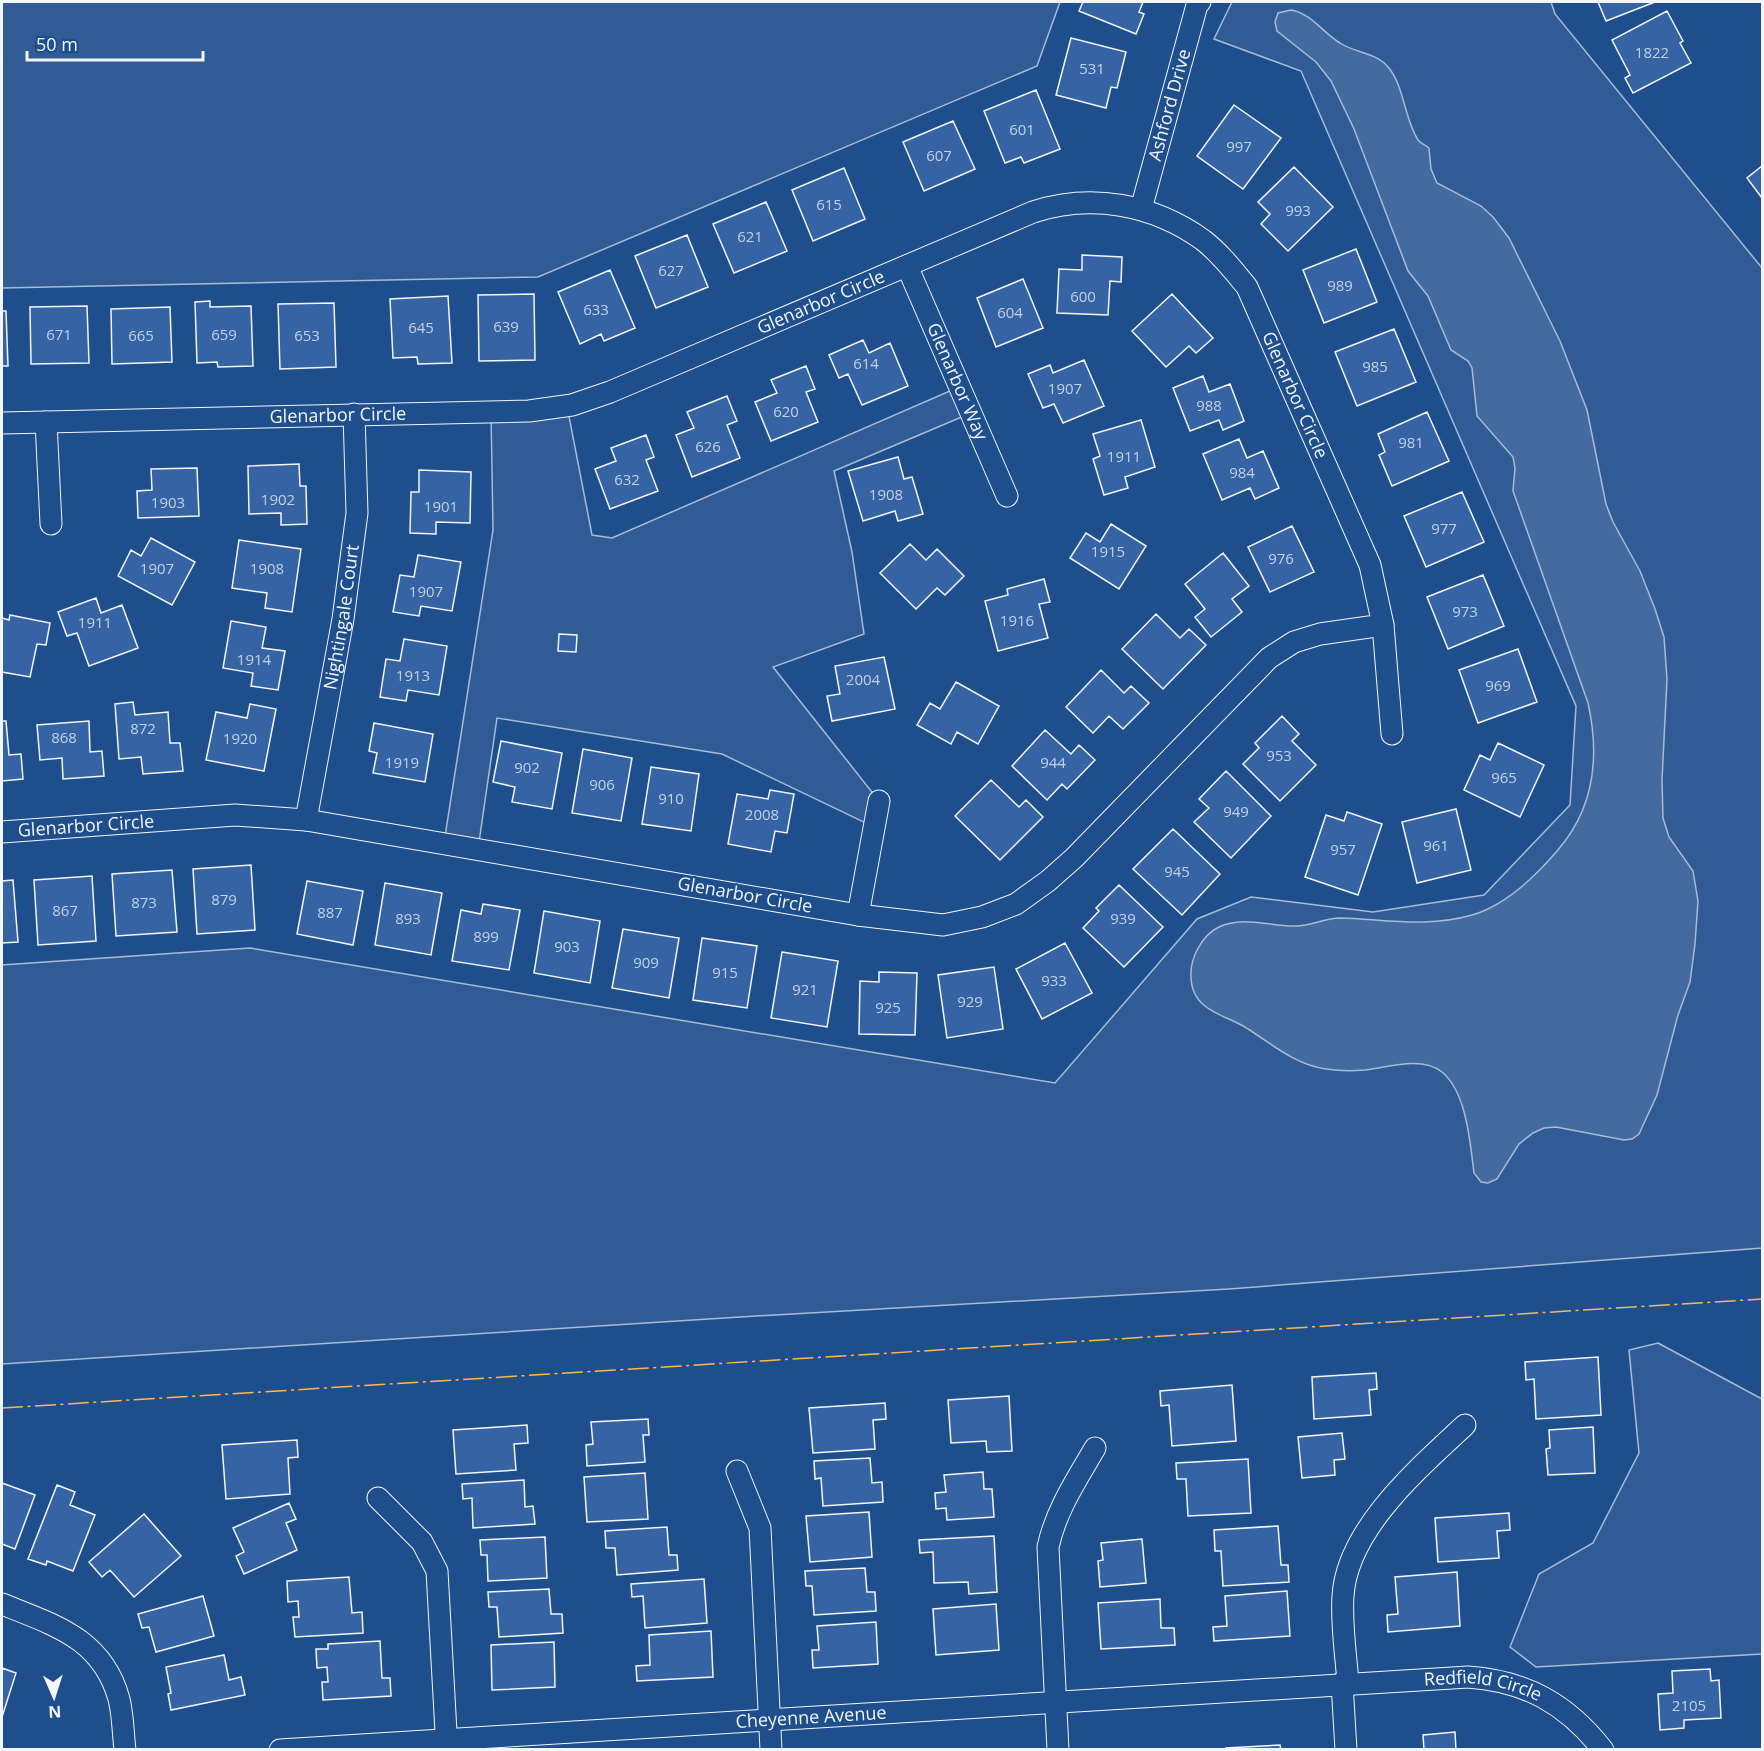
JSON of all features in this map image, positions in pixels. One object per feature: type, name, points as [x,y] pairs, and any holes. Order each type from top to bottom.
[{"type":"street","name":"Ashford Drive","points":[[1141,209],[1200,2]]},
{"type":"street","name":"Glenarbor Circle","points":[[2,423],[529,411],[572,405],[610,392],[1053,205],[1077,202],[1111,203],[1141,209],[1166,219],[1203,240],[1227,263],[1247,287],[1370,565],[1383,625],[1392,734]]},
{"type":"street","name":"Glenarbor Way","points":[[907,266],[1007,496]]},
{"type":"street","name":"Nightingale Court","points":[[306,820],[343,619],[357,513],[354,414]]},
{"type":"street","points":[[46,422],[51,524]]},
{"type":"street","name":"Glenarbor Circle","points":[[2,832],[235,815],[306,820],[858,915],[944,925],[982,917],[1016,904],[1048,881],[1074,858],[1269,658],[1294,642],[1320,633],[1383,625]]},
{"type":"street","points":[[858,915],[879,801]]},
{"type":"street","points":[[1346,1749],[1343,1596],[1349,1562],[1400,1486],[1465,1425]]},
{"type":"street","points":[[1058,1749],[1048,1546],[1052,1527],[1065,1499],[1095,1448]]},
{"type":"street","points":[[737,1471],[759,1528],[771,1749]]},
{"type":"street","points":[[378,1498],[422,1542],[437,1571],[447,1744]]},
{"type":"street","points":[[2,1604],[59,1627],[92,1649],[110,1675],[119,1700],[125,1749]]},
{"type":"street","name":"Redfield Circle","points":[[1345,1683],[1468,1677],[1512,1683],[1552,1702],[1570,1715],[1603,1749]]},
{"type":"street","name":"Cheyenne Avenue","points":[[280,1749],[447,1744],[769,1719],[1345,1683]]},
{"type":"shaded area","points":[[2,2],[1060,2],[1037,66],[538,277],[2,288]]},
{"type":"shaded area","points":[[1232,2],[1551,2],[1555,14],[1762,268],[1762,1248],[1229,1289],[756,1316],[2,1364],[2,965],[250,948],[1055,1083],[1197,919],[1251,897],[1373,912],[1484,895],[1570,805],[1576,706],[1301,71],[1214,39]]},
{"type":"shaded area","points":[[1291,10],[1311,19],[1340,43],[1378,59],[1389,68],[1398,85],[1413,131],[1419,141],[1429,148],[1431,169],[1437,183],[1481,206],[1509,238],[1560,341],[1587,410],[1606,504],[1613,522],[1640,571],[1664,637],[1667,679],[1662,780],[1663,818],[1669,837],[1693,871],[1698,901],[1690,982],[1678,1015],[1657,1095],[1639,1134],[1632,1139],[1624,1140],[1556,1127],[1544,1128],[1519,1144],[1497,1179],[1488,1183],[1481,1182],[1474,1173],[1469,1133],[1462,1105],[1457,1092],[1442,1072],[1434,1067],[1415,1064],[1350,1071],[1315,1067],[1285,1054],[1243,1026],[1205,1006],[1199,1000],[1192,985],[1191,969],[1202,941],[1219,927],[1228,924],[1247,922],[1296,926],[1340,918],[1406,922],[1439,921],[1472,915],[1496,905],[1519,889],[1557,851],[1579,818],[1591,782],[1593,743],[1588,703],[1513,491],[1515,468],[1513,457],[1477,416],[1472,368],[1468,361],[1451,350],[1428,296],[1408,271],[1354,129],[1331,81],[1316,62],[1277,31],[1275,22],[1278,13]]},
{"type":"shaded area","points":[[959,387],[971,413],[834,471],[852,552],[864,634],[773,667],[879,801],[874,827],[722,754],[497,718],[478,849],[444,843],[493,530],[491,412],[567,406],[592,535],[612,538]]},
{"type":"shaded area","points":[[1658,1343],[1762,1399],[1762,1654],[1536,1667],[1510,1647],[1539,1574],[1593,1543],[1639,1453],[1629,1350]]},
{"type":"building","points":[[1083,2],[1143,2],[1139,12],[1144,14],[1136,34],[1079,11]]},
{"type":"building","points":[[1598,2],[1655,2],[1606,21]]},
{"type":"building","points":[[1667,11],[1683,41],[1680,43],[1691,63],[1633,93],[1625,78],[1630,75],[1612,40]]},
{"type":"building","points":[[1071,38],[1126,52],[1117,88],[1111,87],[1106,108],[1056,95]]},
{"type":"building","points":[[1036,90],[1060,149],[1024,163],[1021,157],[1005,163],[984,111]]},
{"type":"building","points":[[1234,105],[1281,138],[1243,189],[1197,156]]},
{"type":"building","points":[[953,121],[975,169],[924,191],[903,142]]},
{"type":"building","points":[[1762,166],[1762,198],[1747,178]]},
{"type":"building","points":[[1294,167],[1333,207],[1288,251],[1261,224],[1270,214],[1258,202]]},
{"type":"building","points":[[844,168],[865,219],[813,241],[792,190]]},
{"type":"building","points":[[766,202],[787,251],[734,273],[713,224]]},
{"type":"building","points":[[687,235],[708,287],[656,308],[635,256]]},
{"type":"building","points":[[1356,249],[1377,302],[1324,323],[1303,270]]},
{"type":"building","points":[[1082,255],[1122,257],[1121,282],[1110,281],[1108,315],[1057,313],[1059,269],[1082,270]]},
{"type":"building","points":[[610,270],[635,328],[604,341],[601,334],[580,344],[558,292]]},
{"type":"building","points":[[1023,279],[1043,328],[996,347],[977,298]]},
{"type":"building","points":[[534,294],[535,360],[479,361],[478,295]]},
{"type":"building","points":[[1172,294],[1213,338],[1196,353],[1189,346],[1166,367],[1132,331]]},
{"type":"building","points":[[448,296],[452,363],[418,364],[417,357],[393,358],[390,299]]},
{"type":"building","points":[[210,301],[210,307],[251,306],[253,366],[218,367],[217,362],[197,363],[195,302]]},
{"type":"building","points":[[334,303],[336,367],[280,369],[278,304]]},
{"type":"building","points":[[87,306],[89,363],[31,364],[30,307]]},
{"type":"building","points":[[170,307],[172,362],[112,364],[111,309]]},
{"type":"building","points":[[2,311],[6,311],[8,366],[2,366]]},
{"type":"building","points":[[1394,329],[1416,382],[1357,406],[1335,352]]},
{"type":"building","points":[[863,340],[869,353],[890,343],[908,386],[862,405],[848,374],[839,378],[829,355]]},
{"type":"building","points":[[1084,360],[1104,406],[1063,423],[1054,404],[1043,408],[1028,374],[1050,365],[1053,373]]},
{"type":"building","points":[[806,366],[815,389],[806,392],[818,422],[771,441],[755,402],[777,393],[771,380]]},
{"type":"building","points":[[1203,376],[1209,392],[1230,384],[1244,421],[1223,430],[1219,420],[1190,431],[1173,388]]},
{"type":"building","points":[[727,396],[737,421],[727,425],[740,458],[692,477],[676,435],[694,428],[687,412]]},
{"type":"building","points":[[1427,412],[1449,461],[1392,486],[1379,455],[1385,452],[1378,434]]},
{"type":"building","points":[[1141,420],[1155,467],[1125,477],[1128,488],[1104,495],[1093,459],[1100,456],[1093,434]]},
{"type":"building","points":[[646,435],[654,457],[646,460],[658,491],[610,509],[595,469],[616,461],[611,448]]},
{"type":"building","points":[[1239,439],[1247,458],[1263,451],[1279,488],[1255,499],[1250,488],[1222,500],[1203,454]]},
{"type":"building","points":[[898,457],[904,479],[912,477],[923,514],[898,521],[895,511],[863,521],[848,471]]},
{"type":"building","points":[[299,464],[300,486],[306,486],[307,524],[281,525],[281,513],[249,514],[248,466]]},
{"type":"building","points":[[197,468],[199,516],[138,518],[137,491],[152,490],[151,469]]},
{"type":"building","points":[[419,470],[471,472],[470,523],[436,522],[436,534],[410,533],[411,492],[419,492]]},
{"type":"building","points":[[1462,492],[1484,542],[1426,567],[1404,516]]},
{"type":"building","points":[[1111,524],[1146,546],[1119,589],[1070,558],[1086,533],[1100,542]]},
{"type":"building","points":[[1292,526],[1314,572],[1270,592],[1248,547]]},
{"type":"building","points":[[151,538],[195,562],[172,605],[118,576],[131,550],[141,556]]},
{"type":"building","points":[[239,540],[301,549],[292,612],[265,608],[267,593],[232,588]]},
{"type":"building","points":[[910,544],[926,560],[937,549],[964,576],[945,595],[937,588],[916,609],[880,573]]},
{"type":"building","points":[[1223,553],[1249,586],[1232,599],[1242,612],[1211,637],[1195,617],[1205,609],[1185,584]]},
{"type":"building","points":[[418,555],[461,562],[452,611],[421,606],[419,616],[393,612],[400,575],[414,577]]},
{"type":"building","points":[[1483,575],[1504,626],[1448,649],[1427,597]]},
{"type":"building","points":[[1044,579],[1050,602],[1039,604],[1048,638],[998,651],[985,601],[1008,595],[1007,589]]},
{"type":"building","points":[[96,598],[101,613],[122,605],[138,648],[89,666],[77,633],[67,636],[58,612]]},
{"type":"building","points":[[1156,614],[1180,638],[1189,629],[1206,645],[1163,689],[1122,649]]},
{"type":"building","points":[[10,615],[50,623],[46,645],[37,644],[30,677],[2,672],[2,618],[9,620]]},
{"type":"building","points":[[231,621],[266,627],[262,648],[285,651],[278,690],[251,686],[253,673],[223,668]]},
{"type":"building","points":[[559,634],[577,635],[576,652],[558,651]]},
{"type":"building","points":[[404,639],[447,646],[439,695],[408,690],[406,701],[380,697],[386,659],[400,661]]},
{"type":"building","points":[[1518,649],[1537,702],[1478,723],[1459,670]]},
{"type":"building","points":[[884,657],[895,709],[832,721],[827,696],[840,694],[835,666]]},
{"type":"building","points":[[1101,670],[1124,693],[1131,686],[1149,703],[1123,729],[1109,716],[1093,733],[1066,707]]},
{"type":"building","points":[[956,682],[999,706],[978,744],[957,732],[951,744],[917,725],[930,703],[940,709]]},
{"type":"building","points":[[133,702],[135,715],[168,712],[170,743],[180,743],[183,771],[143,774],[141,757],[119,759],[115,704]]},
{"type":"building","points":[[250,704],[276,709],[264,771],[206,760],[216,712],[247,718]]},
{"type":"building","points":[[1282,716],[1299,734],[1292,741],[1316,765],[1280,801],[1243,764],[1259,748],[1255,743]]},
{"type":"building","points":[[2,721],[6,721],[9,755],[21,754],[23,779],[2,781]]},
{"type":"building","points":[[89,721],[90,752],[102,751],[104,776],[63,779],[62,758],[40,760],[37,725]]},
{"type":"building","points":[[374,723],[433,734],[425,782],[373,773],[377,753],[369,751]]},
{"type":"building","points":[[1045,730],[1071,754],[1079,745],[1095,760],[1067,789],[1062,784],[1047,800],[1012,766]]},
{"type":"building","points":[[501,741],[562,753],[552,809],[512,802],[515,787],[493,782]]},
{"type":"building","points":[[1498,743],[1544,765],[1520,817],[1464,790],[1480,755],[1490,760]]},
{"type":"building","points":[[583,749],[632,758],[621,821],[572,813]]},
{"type":"building","points":[[651,767],[699,774],[691,831],[642,824]]},
{"type":"building","points":[[1226,771],[1271,816],[1231,858],[1194,822],[1209,808],[1199,799]]},
{"type":"building","points":[[991,780],[1019,807],[1026,800],[1043,817],[1000,860],[955,816]]},
{"type":"building","points":[[770,790],[794,794],[787,833],[775,831],[771,852],[728,844],[737,794],[768,799]]},
{"type":"building","points":[[1456,809],[1471,870],[1417,883],[1402,822]]},
{"type":"building","points":[[1347,812],[1382,824],[1358,895],[1305,877],[1326,815],[1344,821]]},
{"type":"building","points":[[1173,829],[1220,874],[1182,915],[1133,869]]},
{"type":"building","points":[[251,865],[255,930],[197,934],[193,869]]},
{"type":"building","points":[[172,870],[177,932],[116,936],[112,874]]},
{"type":"building","points":[[92,876],[96,941],[38,945],[34,880]]},
{"type":"building","points":[[13,880],[18,942],[2,943],[2,881]]},
{"type":"building","points":[[307,881],[363,891],[353,945],[297,934]]},
{"type":"building","points":[[385,883],[442,893],[431,955],[375,945]]},
{"type":"building","points":[[1119,885],[1163,927],[1124,967],[1083,928],[1099,911],[1096,908]]},
{"type":"building","points":[[483,904],[520,910],[509,970],[452,961],[461,910],[481,914]]},
{"type":"building","points":[[544,911],[600,921],[590,983],[534,973]]},
{"type":"building","points":[[623,929],[679,938],[669,998],[612,988]]},
{"type":"building","points":[[702,938],[757,946],[747,1008],[693,1000]]},
{"type":"building","points":[[1065,943],[1092,993],[1042,1019],[1016,969]]},
{"type":"building","points":[[782,952],[838,961],[827,1027],[771,1018]]},
{"type":"building","points":[[994,967],[1003,1029],[947,1038],[938,975]]},
{"type":"building","points":[[879,972],[917,973],[915,1035],[859,1034],[860,981],[879,982]]},
{"type":"building","points":[[1598,1357],[1601,1415],[1536,1419],[1534,1379],[1526,1380],[1525,1362]]},
{"type":"building","points":[[1376,1373],[1377,1389],[1369,1390],[1371,1415],[1314,1419],[1312,1377]]},
{"type":"building","points":[[1232,1385],[1236,1441],[1172,1446],[1169,1405],[1161,1406],[1160,1391]]},
{"type":"building","points":[[1009,1396],[1012,1451],[987,1452],[986,1441],[951,1443],[948,1400]]},
{"type":"building","points":[[885,1403],[886,1419],[873,1420],[875,1449],[813,1453],[809,1408]]},
{"type":"building","points":[[648,1419],[649,1435],[643,1435],[645,1462],[587,1466],[586,1445],[593,1444],[591,1422]]},
{"type":"building","points":[[527,1425],[528,1443],[514,1444],[516,1470],[456,1474],[453,1430]]},
{"type":"building","points":[[1593,1427],[1595,1473],[1548,1475],[1546,1449],[1550,1448],[1549,1430]]},
{"type":"building","points":[[1342,1433],[1345,1459],[1334,1460],[1335,1475],[1302,1478],[1298,1437]]},
{"type":"building","points":[[297,1440],[298,1457],[288,1458],[290,1494],[226,1499],[222,1445]]},
{"type":"building","points":[[870,1458],[872,1483],[882,1482],[883,1502],[823,1506],[821,1478],[815,1479],[814,1461]]},
{"type":"building","points":[[1248,1459],[1251,1513],[1188,1516],[1186,1479],[1177,1479],[1176,1463]]},
{"type":"building","points":[[983,1472],[984,1489],[992,1489],[994,1517],[947,1520],[946,1508],[936,1509],[935,1493],[946,1492],[944,1475]]},
{"type":"building","points":[[645,1473],[648,1519],[587,1522],[584,1477]]},
{"type":"building","points":[[524,1480],[525,1507],[533,1506],[535,1524],[473,1528],[472,1498],[463,1499],[462,1484]]},
{"type":"building","points":[[2,1483],[35,1495],[15,1549],[2,1544]]},
{"type":"building","points":[[57,1485],[75,1492],[70,1505],[95,1515],[73,1571],[47,1561],[46,1565],[28,1559]]},
{"type":"building","points":[[289,1503],[296,1519],[286,1523],[297,1550],[244,1574],[236,1556],[244,1552],[233,1528]]},
{"type":"building","points":[[869,1512],[872,1557],[810,1562],[806,1516]]},
{"type":"building","points":[[1509,1513],[1510,1530],[1497,1531],[1499,1558],[1438,1562],[1435,1518]]},
{"type":"building","points":[[144,1514],[181,1556],[134,1597],[110,1570],[102,1577],[89,1562]]},
{"type":"building","points":[[1278,1526],[1281,1565],[1288,1565],[1289,1582],[1223,1586],[1221,1551],[1215,1551],[1214,1530]]},
{"type":"building","points":[[667,1527],[669,1555],[677,1555],[678,1570],[617,1575],[615,1548],[606,1548],[605,1531]]},
{"type":"building","points":[[994,1536],[997,1592],[969,1594],[968,1582],[934,1583],[933,1552],[920,1553],[919,1540]]},
{"type":"building","points":[[545,1537],[547,1578],[488,1581],[487,1555],[481,1555],[480,1540]]},
{"type":"building","points":[[1142,1539],[1146,1583],[1100,1587],[1098,1561],[1103,1560],[1101,1543]]},
{"type":"building","points":[[865,1568],[867,1592],[875,1592],[876,1611],[814,1615],[812,1586],[806,1586],[805,1571]]},
{"type":"building","points":[[1457,1572],[1460,1626],[1388,1632],[1387,1615],[1398,1614],[1395,1577]]},
{"type":"building","points":[[349,1577],[352,1613],[362,1612],[363,1633],[295,1637],[293,1617],[299,1617],[298,1601],[288,1602],[287,1581]]},
{"type":"building","points":[[704,1579],[707,1623],[645,1628],[643,1596],[632,1597],[631,1584]]},
{"type":"building","points":[[549,1589],[551,1614],[562,1614],[563,1633],[499,1637],[497,1607],[489,1607],[488,1592]]},
{"type":"building","points":[[1287,1591],[1290,1636],[1214,1641],[1213,1627],[1227,1626],[1225,1596]]},
{"type":"building","points":[[203,1596],[214,1636],[156,1652],[149,1627],[142,1628],[138,1614]]},
{"type":"building","points":[[1160,1599],[1161,1628],[1174,1628],[1175,1645],[1101,1649],[1098,1603]]},
{"type":"building","points":[[996,1604],[999,1650],[936,1655],[933,1609]]},
{"type":"building","points":[[876,1622],[878,1664],[813,1668],[812,1650],[819,1650],[817,1626]]},
{"type":"building","points":[[711,1631],[713,1677],[637,1681],[636,1666],[650,1665],[649,1635]]},
{"type":"building","points":[[380,1641],[382,1678],[390,1678],[391,1696],[323,1700],[322,1682],[328,1682],[327,1667],[317,1668],[316,1649],[328,1649],[328,1644]]},
{"type":"building","points":[[554,1642],[555,1687],[492,1690],[491,1645]]},
{"type":"building","points":[[224,1655],[229,1680],[241,1677],[245,1695],[171,1710],[168,1694],[171,1693],[166,1667]]},
{"type":"building","points":[[2,1668],[16,1673],[2,1717]]},
{"type":"building","points":[[1710,1669],[1711,1681],[1719,1680],[1721,1718],[1684,1720],[1684,1728],[1660,1730],[1658,1694],[1673,1693],[1672,1671]]},
{"type":"building","points":[[1455,1732],[1456,1750],[1424,1750],[1423,1735]]},
{"type":"building","points":[[1280,1745],[1281,1750],[1226,1750],[1226,1748]]},
{"type":"power","points":[[2,1408],[1762,1299]]}]
